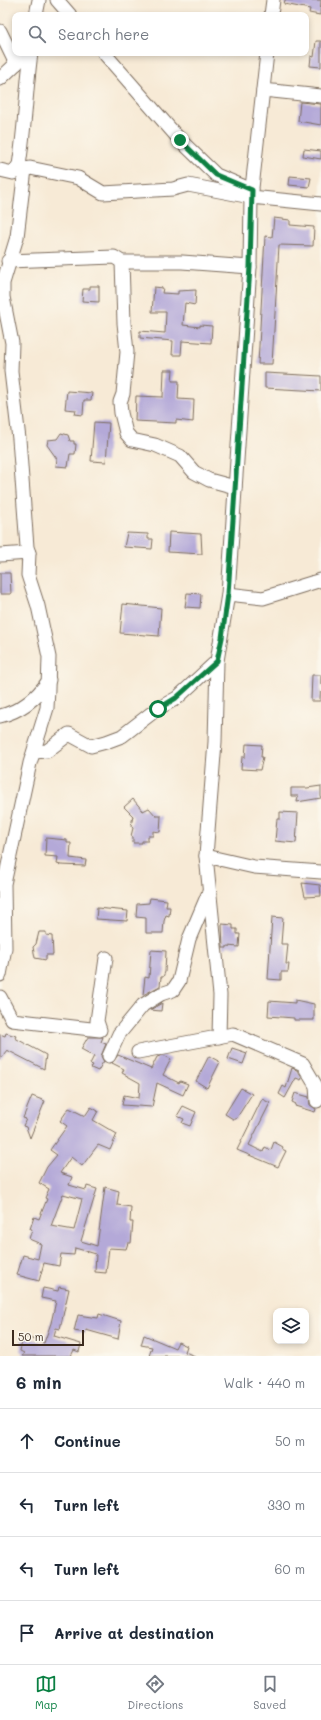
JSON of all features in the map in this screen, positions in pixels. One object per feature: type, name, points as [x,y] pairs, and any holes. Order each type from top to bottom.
[{"type":"street","points":[[36,12],[38,0]]},
{"type":"street","points":[[57,0],[67,12]]},
{"type":"street","points":[[271,12],[273,0]]},
{"type":"street","points":[[0,31],[12,56]]},
{"type":"street","points":[[12,56],[16,64]]},
{"type":"street","points":[[0,79],[27,56]]},
{"type":"street","points":[[0,975],[5,948],[4,884],[30,763],[47,708],[49,657],[38,606],[28,576],[29,553],[27,547],[19,439],[5,371],[12,343],[3,313],[3,283],[8,261],[12,256],[17,237],[27,82],[31,56]]},
{"type":"street","points":[[107,56],[180,140],[216,175],[252,193]]},
{"type":"street","points":[[219,1037],[220,995],[206,856],[215,742],[217,661],[228,594],[250,267],[252,193],[267,56]]},
{"type":"street","points":[[263,90],[321,96]]},
{"type":"street","points":[[0,170],[13,173],[22,167],[78,178],[103,193],[173,189],[188,186],[252,193],[321,204]]},
{"type":"street","points":[[8,261],[114,257],[122,262],[182,262],[250,267]]},
{"type":"street","points":[[122,262],[127,352],[123,394],[120,402],[121,414],[126,433],[132,440],[155,445],[180,456],[194,472],[208,480],[235,487]]},
{"type":"street","points":[[0,555],[29,553]]},
{"type":"street","points":[[228,594],[263,598],[321,580]]},
{"type":"street","points":[[34,752],[47,751],[69,734],[91,746],[122,736],[158,709],[176,698],[217,661]]},
{"type":"street","points":[[0,716],[24,707],[40,692],[48,680]]},
{"type":"street","points":[[206,856],[254,867],[321,872]]},
{"type":"street","points":[[109,1056],[119,1034],[143,1006],[161,994],[173,990],[179,982],[189,939],[210,891]]},
{"type":"street","points":[[0,997],[6,1021],[100,1030],[97,1021],[106,958]]},
{"type":"street","points":[[138,1052],[232,1034],[303,1064],[316,1086],[317,1101]]},
{"type":"building","points":[[285,0],[321,0],[320,15],[309,13],[310,9],[284,4]]},
{"type":"building","points":[[316,41],[321,41],[321,67],[310,66],[311,56],[314,57]]},
{"type":"building","points":[[300,102],[321,104],[321,125],[298,121]]},
{"type":"building","points":[[304,149],[321,151],[321,159],[303,156]]},
{"type":"building","points":[[290,176],[311,178],[309,187],[289,185]]},
{"type":"building","points":[[274,218],[290,220],[290,225],[314,227],[313,246],[279,245],[272,364],[258,364],[265,236],[272,237]]},
{"type":"building","points":[[90,286],[99,286],[99,302],[82,301],[83,289],[90,289]]},
{"type":"building","points":[[154,287],[163,288],[162,293],[178,294],[178,291],[196,290],[195,305],[185,303],[183,325],[200,327],[200,325],[212,326],[211,343],[182,341],[181,355],[172,355],[173,341],[140,338],[140,331],[165,333],[166,312],[152,312]]},
{"type":"building","points":[[164,370],[173,370],[172,381],[179,381],[178,399],[194,400],[193,422],[176,420],[176,423],[135,421],[136,396],[163,397]]},
{"type":"building","points":[[265,373],[321,376],[321,391],[265,388]]},
{"type":"building","points":[[67,391],[92,393],[91,400],[84,400],[83,415],[75,414],[76,410],[65,409]]},
{"type":"building","points":[[94,422],[109,423],[106,462],[91,461]]},
{"type":"building","points":[[61,433],[68,435],[70,441],[74,441],[74,444],[76,444],[75,454],[70,454],[68,467],[56,466],[57,459],[47,445],[48,440],[57,439]]},
{"type":"building","points":[[169,532],[201,534],[202,554],[168,552]]},
{"type":"building","points":[[127,533],[148,534],[148,539],[153,539],[152,549],[124,547]]},
{"type":"building","points":[[0,573],[10,573],[11,594],[0,594]]},
{"type":"building","points":[[187,593],[201,594],[200,608],[185,607]]},
{"type":"building","points":[[123,604],[161,608],[159,636],[120,633]]},
{"type":"building","points":[[312,675],[321,675],[320,701],[311,701]]},
{"type":"building","points":[[246,744],[262,745],[261,757],[263,757],[260,770],[241,769],[242,757],[245,757]]},
{"type":"building","points":[[321,786],[321,798],[297,802],[298,796],[291,796],[291,788]]},
{"type":"building","points":[[133,799],[143,811],[149,808],[156,816],[161,816],[160,832],[153,831],[153,836],[148,836],[148,841],[142,841],[142,843],[133,843],[133,837],[131,836],[133,828],[131,826],[133,816],[124,807]]},
{"type":"building","points":[[280,812],[298,813],[296,843],[275,841],[277,819],[280,819]]},
{"type":"building","points":[[46,838],[67,840],[67,843],[71,843],[70,858],[86,860],[85,866],[57,864],[58,857],[45,856]]},
{"type":"building","points":[[302,883],[320,885],[321,896],[305,897]]},
{"type":"building","points":[[150,898],[167,900],[166,907],[170,907],[169,916],[166,915],[164,921],[163,933],[146,933],[146,918],[136,917],[137,904],[149,903]]},
{"type":"building","points":[[97,908],[128,911],[127,921],[96,919]]},
{"type":"building","points":[[272,917],[283,918],[281,944],[288,944],[286,964],[289,964],[288,972],[281,972],[281,980],[268,979]]},
{"type":"building","points":[[222,924],[233,925],[233,929],[237,929],[237,934],[240,934],[239,947],[227,946],[227,948],[223,948]]},
{"type":"building","points":[[39,932],[46,932],[46,935],[52,936],[53,955],[46,955],[46,960],[35,958],[33,947],[36,944]]},
{"type":"building","points":[[151,950],[166,951],[165,972],[163,977],[161,977],[160,986],[143,995],[145,977],[149,978]]},
{"type":"building","points":[[295,1000],[314,1004],[314,1020],[294,1020],[294,1018],[268,1016],[269,1001],[295,1003]]},
{"type":"building","points":[[162,1003],[161,1011],[150,1010]]},
{"type":"building","points":[[6,1033],[16,1036],[15,1038],[46,1055],[44,1069],[7,1050],[0,1059],[0,1034],[5,1036]]},
{"type":"building","points":[[88,1037],[103,1037],[101,1042],[106,1044],[101,1056],[104,1062],[98,1071],[91,1068],[93,1065],[90,1064],[94,1056],[81,1049]]},
{"type":"building","points":[[232,1048],[247,1053],[243,1064],[228,1059]]},
{"type":"building","points":[[118,1055],[151,1069],[157,1057],[163,1055],[171,1059],[163,1075],[179,1083],[180,1081],[188,1084],[183,1095],[157,1083],[152,1107],[122,1105],[124,1095],[139,1098],[140,1083],[122,1073],[124,1069],[112,1063]]},
{"type":"building","points":[[209,1056],[220,1062],[207,1088],[196,1081]]},
{"type":"building","points":[[292,1068],[297,1070],[302,1078],[301,1080],[296,1078],[285,1098],[279,1094],[283,1086],[286,1088]]},
{"type":"building","points":[[241,1088],[252,1094],[236,1119],[233,1119],[225,1114]]},
{"type":"building","points":[[295,1093],[309,1097],[310,1105],[316,1109],[315,1112],[295,1106],[296,1104],[292,1102]]},
{"type":"building","points":[[32,1096],[45,1101],[30,1138],[26,1127],[23,1126],[26,1119],[23,1118]]},
{"type":"building","points":[[262,1099],[270,1103],[249,1145],[263,1152],[265,1147],[271,1150],[274,1142],[283,1147],[282,1149],[286,1151],[278,1167],[237,1150]]},
{"type":"building","points":[[183,1106],[196,1112],[190,1126],[182,1123],[184,1119],[177,1116]]},
{"type":"building","points":[[91,1107],[98,1111],[93,1120],[117,1134],[110,1150],[98,1145],[82,1166],[71,1157],[60,1173],[72,1177],[69,1185],[86,1190],[87,1186],[97,1189],[81,1241],[97,1246],[105,1187],[119,1191],[117,1205],[131,1207],[130,1222],[133,1222],[131,1243],[128,1243],[126,1249],[109,1248],[106,1273],[95,1272],[96,1254],[75,1248],[74,1255],[61,1254],[59,1266],[44,1263],[39,1281],[17,1275],[23,1255],[38,1259],[41,1244],[29,1239],[32,1229],[30,1229],[34,1217],[39,1219],[47,1199],[45,1198],[49,1189],[39,1183],[47,1167],[57,1155],[50,1150],[67,1126],[60,1121],[69,1108],[85,1116]],"holes":[[[63,1194],[82,1199],[74,1230],[51,1226]]]},
{"type":"building","points":[[59,1287],[69,1289],[60,1329],[56,1328],[54,1336],[81,1344],[79,1352],[74,1350],[71,1356],[22,1356],[24,1353],[20,1351],[23,1336],[44,1343],[51,1323],[56,1301],[41,1298],[43,1288],[58,1291]]},
{"type":"building","points":[[99,1314],[121,1321],[118,1339],[86,1330],[85,1333],[74,1331],[78,1315],[98,1318]]},
{"type":"building","points":[[144,1335],[175,1348],[178,1342],[187,1346],[185,1352],[195,1356],[149,1356],[152,1347],[141,1345]]},
{"type":"route","points":[[158,709],[176,698],[217,661],[222,638],[228,594],[250,267],[252,190],[216,175],[180,140]]}]
